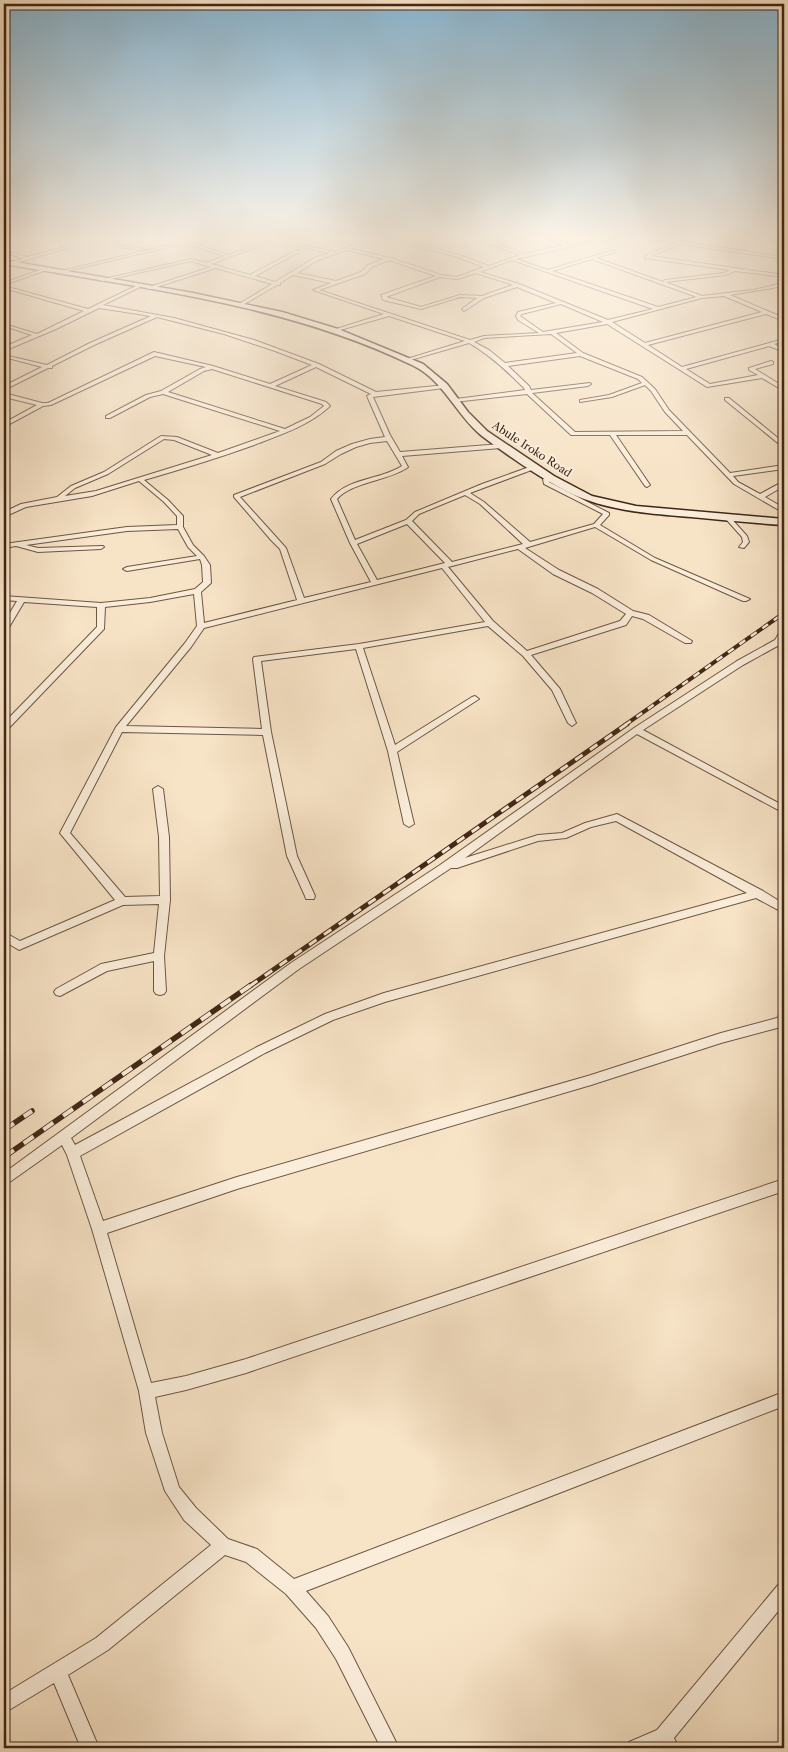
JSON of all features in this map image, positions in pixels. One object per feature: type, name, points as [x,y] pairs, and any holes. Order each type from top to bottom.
[{"type":"street","points":[[4,349],[70,320]]},
{"type":"street","points":[[4,388],[50,367],[92,344],[147,320]]},
{"type":"street","points":[[178,320],[267,346],[317,365],[375,394]]},
{"type":"street","name":"Abule Iroko Road","points":[[299,320],[335,331],[409,360],[428,372],[444,386],[479,428],[501,446],[550,478],[589,498],[622,506],[784,522]]},
{"type":"street","points":[[335,331],[372,320]]},
{"type":"street","points":[[402,320],[469,341],[487,351],[527,387],[529,393],[564,424],[569,432],[577,434],[687,433]]},
{"type":"street","points":[[521,320],[543,334]]},
{"type":"street","points":[[602,320],[710,386],[762,376]]},
{"type":"street","points":[[409,360],[469,341],[494,336],[543,334],[616,320]]},
{"type":"street","points":[[643,346],[739,320]]},
{"type":"street","points":[[4,325],[36,335]]},
{"type":"street","points":[[552,332],[581,354],[630,373],[646,383],[667,411],[736,483],[784,511]]},
{"type":"street","points":[[680,369],[784,340]]},
{"type":"street","points":[[770,344],[784,351]]},
{"type":"street","points":[[4,395],[42,404],[52,403],[154,354],[211,368],[324,403],[327,406],[300,424],[285,431],[219,456],[101,492],[59,498],[17,508],[4,515]]},
{"type":"street","points":[[504,365],[581,354]]},
{"type":"street","points":[[4,356],[50,367]]},
{"type":"street","points":[[771,363],[751,369],[784,389]]},
{"type":"street","points":[[270,386],[317,365]]},
{"type":"street","points":[[108,417],[148,396],[163,392],[202,370],[211,368]]},
{"type":"street","points":[[582,401],[610,396],[646,383]]},
{"type":"street","points":[[456,401],[588,384]]},
{"type":"street","points":[[375,582],[353,543],[334,496],[358,484],[404,469],[371,399],[371,394],[444,386]]},
{"type":"street","points":[[163,392],[285,431]]},
{"type":"street","points":[[727,399],[784,446]]},
{"type":"street","points":[[4,425],[42,404]]},
{"type":"street","points":[[612,434],[647,486]]},
{"type":"street","points":[[59,498],[74,487],[106,473],[163,437],[175,438],[219,456]]},
{"type":"street","points":[[301,601],[283,548],[236,496],[323,463],[332,456],[361,442],[389,439]]},
{"type":"street","points":[[398,454],[501,446]]},
{"type":"street","points":[[353,543],[408,521],[417,513],[484,484],[535,467]]},
{"type":"street","points":[[729,475],[784,467]]},
{"type":"street","points":[[201,626],[519,547],[596,525],[607,514],[546,483],[545,480],[550,478]]},
{"type":"street","points":[[4,598],[102,605],[150,600],[197,591],[208,583],[206,565],[202,557],[190,546],[180,527],[180,516],[170,504],[140,479]]},
{"type":"street","points":[[759,497],[768,494],[784,483]]},
{"type":"street","points":[[466,493],[482,503],[528,544]]},
{"type":"street","points":[[727,517],[746,537],[746,542],[742,547]]},
{"type":"street","points":[[408,521],[448,566],[490,623],[526,654],[556,689],[572,722]]},
{"type":"street","points":[[596,525],[653,559],[746,599]]},
{"type":"street","points":[[4,546],[127,529],[180,527]]},
{"type":"street","points":[[15,544],[38,550],[101,547]]},
{"type":"street","points":[[519,547],[556,572],[594,591],[630,613],[646,617],[688,641]]},
{"type":"street","points":[[127,569],[202,557]]},
{"type":"street","points":[[122,901],[64,833],[119,729],[188,645],[201,626],[197,591]]},
{"type":"street","points":[[4,629],[22,600]]},
{"type":"street","points":[[4,728],[101,627],[102,605]]},
{"type":"street","points":[[526,654],[623,623],[630,613]]},
{"type":"street","points":[[310,896],[292,856],[267,732],[257,659],[359,646],[490,623]]},
{"type":"street","points":[[4,1180],[295,966],[444,868],[637,730],[740,663],[778,642],[784,632]]},
{"type":"street","points":[[359,646],[392,751],[410,824]]},
{"type":"street","points":[[392,751],[475,699]]},
{"type":"street","points":[[119,729],[267,732]]},
{"type":"street","points":[[637,730],[784,810]]},
{"type":"street","points":[[158,788],[164,837],[165,900],[159,956],[160,991]]},
{"type":"street","points":[[444,868],[538,838],[563,836],[588,825],[617,817],[784,909]]},
{"type":"street","points":[[73,1152],[261,1050],[329,1017],[384,998],[759,894]]},
{"type":"street","points":[[4,936],[19,946],[122,901],[165,900]]},
{"type":"street","points":[[60,992],[105,967],[159,956]]},
{"type":"street","points":[[99,1229],[237,1183],[591,1080],[783,1020]]},
{"type":"street","points":[[63,1136],[73,1152],[99,1229],[146,1391],[154,1433],[173,1490],[190,1514],[223,1546],[251,1555],[292,1588],[322,1622],[342,1654],[390,1748]]},
{"type":"street","points":[[146,1391],[186,1383],[246,1366],[784,1185]]},
{"type":"street","points":[[292,1588],[784,1399]]},
{"type":"street","points":[[4,1704],[102,1644],[223,1546]]},
{"type":"street","points":[[635,1748],[666,1743],[784,1591]]},
{"type":"street","points":[[58,1672],[90,1748]]},
{"type":"railway","points":[[625,725],[784,613]]},
{"type":"railway","points":[[250,986],[627,724]]},
{"type":"railway","points":[[4,1157],[251,985]]},
{"type":"railway","points":[[4,1130],[32,1111]]}]
